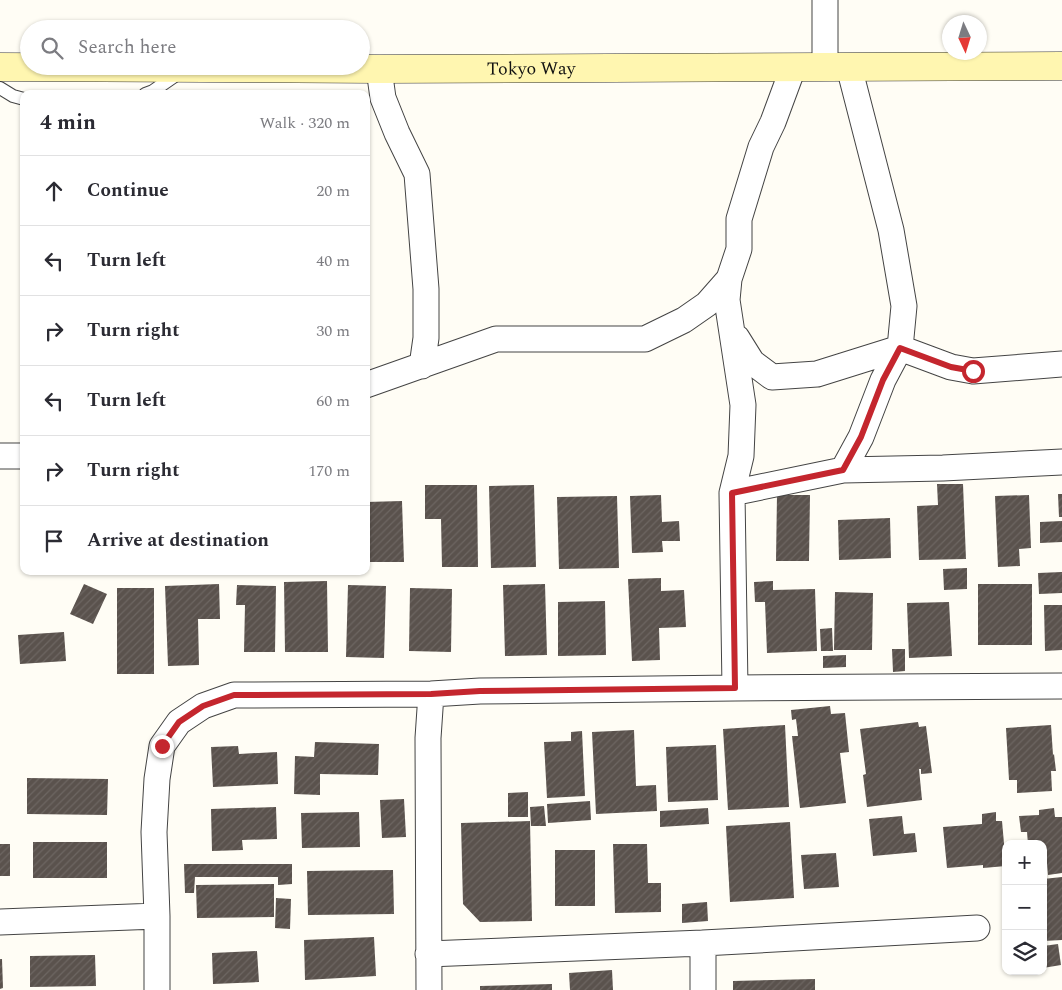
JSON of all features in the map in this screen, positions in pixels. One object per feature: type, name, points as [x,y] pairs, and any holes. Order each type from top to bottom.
[{"type":"main road","name":"Tokyo Way","points":[[370,69],[1062,66]]},
{"type":"main road","name":"Tokyo Way","points":[[0,67],[20,67]]},
{"type":"street","points":[[825,0],[838,67],[891,230],[904,306],[900,348],[883,380],[861,437],[843,470]]},
{"type":"street","points":[[735,688],[732,493],[741,456],[743,405],[728,300],[729,279],[739,250],[739,218],[761,147],[773,122],[793,68]]},
{"type":"street","points":[[379,69],[383,98],[397,133],[417,174],[426,289],[426,338],[422,366]]},
{"type":"street","points":[[370,384],[496,339],[645,339],[684,320],[707,304],[729,279]]},
{"type":"street","points":[[733,332],[752,362],[772,377],[817,374],[900,348],[951,367],[973,371],[1062,364]]},
{"type":"street","points":[[0,456],[20,456]]},
{"type":"street","points":[[732,493],[843,470],[943,468],[1062,462]]},
{"type":"street","points":[[157,990],[154,832],[157,780],[162,746],[179,722],[203,706],[234,695],[431,694],[480,691],[735,688],[1062,686]]},
{"type":"street","points":[[429,990],[428,738],[431,694]]},
{"type":"street","points":[[0,922],[156,916]]},
{"type":"street","points":[[428,954],[703,943],[977,928]]},
{"type":"street","points":[[703,943],[703,990]]},
{"type":"lane","points":[[154,90],[177,75]]},
{"type":"lane","points":[[0,88],[20,98]]},
{"type":"building","points":[[937,484],[963,484],[966,559],[919,560],[917,506],[938,505]]},
{"type":"building","points":[[425,485],[477,485],[478,567],[442,567],[441,519],[425,519]]},
{"type":"building","points":[[534,485],[536,567],[491,568],[489,486]]},
{"type":"building","points":[[1058,494],[1062,494],[1062,517],[1059,517]]},
{"type":"building","points":[[661,495],[662,522],[679,521],[680,541],[662,541],[663,552],[632,553],[630,496]]},
{"type":"building","points":[[777,495],[810,495],[809,561],[776,561]]},
{"type":"building","points":[[1029,495],[1031,548],[1019,549],[1020,566],[998,567],[995,496]]},
{"type":"building","points":[[617,496],[619,568],[559,569],[557,497]]},
{"type":"building","points":[[402,501],[404,562],[370,562],[370,502]]},
{"type":"building","points":[[890,518],[891,558],[839,560],[838,520]]},
{"type":"building","points":[[1062,521],[1062,542],[1040,543],[1040,522]]},
{"type":"building","points":[[967,568],[967,589],[944,590],[943,569]]},
{"type":"building","points":[[1062,572],[1062,593],[1039,594],[1038,573]]},
{"type":"building","points":[[661,578],[661,591],[684,590],[686,627],[659,628],[660,660],[632,661],[628,579]]},
{"type":"building","points":[[327,581],[328,652],[285,652],[284,582]]},
{"type":"building","points":[[773,581],[773,590],[815,589],[817,651],[767,653],[765,602],[755,602],[754,582]]},
{"type":"building","points":[[84,584],[107,594],[93,624],[70,614]]},
{"type":"building","points":[[219,584],[220,619],[198,619],[199,665],[168,666],[165,586]]},
{"type":"building","points":[[545,584],[547,655],[505,656],[503,585]]},
{"type":"building","points":[[978,584],[1032,584],[1032,645],[978,645]]},
{"type":"building","points":[[237,585],[276,586],[275,652],[244,652],[245,605],[236,605]]},
{"type":"building","points":[[348,585],[386,586],[384,658],[346,657]]},
{"type":"building","points":[[117,588],[154,588],[154,674],[117,674]]},
{"type":"building","points":[[410,588],[452,589],[451,652],[409,651]]},
{"type":"building","points":[[835,592],[873,593],[872,650],[834,650]]},
{"type":"building","points":[[605,601],[606,655],[558,656],[558,602]]},
{"type":"building","points":[[949,602],[952,656],[909,658],[907,603]]},
{"type":"building","points":[[1044,605],[1062,605],[1062,650],[1045,651]]},
{"type":"building","points":[[832,628],[833,651],[821,651],[820,629]]},
{"type":"building","points":[[64,632],[66,661],[20,664],[18,635]]},
{"type":"building","points":[[892,649],[905,649],[905,671],[893,672]]},
{"type":"building","points":[[846,655],[846,667],[823,668],[823,656]]},
{"type":"building","points":[[830,706],[831,714],[845,713],[849,752],[840,753],[846,803],[800,808],[792,736],[798,736],[796,719],[792,720],[791,710]]},
{"type":"building","points":[[918,722],[919,727],[926,726],[932,773],[921,774],[921,769],[919,769],[922,800],[867,807],[863,775],[866,774],[860,729]]},
{"type":"building","points":[[785,725],[789,807],[728,810],[723,729]]},
{"type":"building","points":[[1051,725],[1056,771],[1051,771],[1052,791],[1017,793],[1017,780],[1009,780],[1006,728]]},
{"type":"building","points":[[634,730],[636,786],[656,785],[657,811],[596,814],[592,732]]},
{"type":"building","points":[[582,731],[585,796],[547,798],[544,742],[571,741],[571,732]]},
{"type":"building","points":[[315,742],[379,744],[378,775],[320,774],[320,795],[294,794],[295,756],[314,757]]},
{"type":"building","points":[[716,745],[718,800],[668,802],[666,747]]},
{"type":"building","points":[[238,746],[239,754],[277,752],[278,784],[213,787],[211,747]]},
{"type":"building","points":[[27,778],[108,779],[107,815],[27,814]]},
{"type":"building","points":[[528,792],[528,817],[508,817],[508,793]]},
{"type":"building","points":[[404,799],[406,837],[382,838],[380,800]]},
{"type":"building","points":[[590,801],[591,820],[548,823],[547,804]]},
{"type":"building","points":[[544,806],[546,826],[531,826],[530,807]]},
{"type":"building","points":[[276,807],[277,839],[242,840],[243,850],[212,851],[211,809]]},
{"type":"building","points":[[708,808],[709,824],[660,827],[660,811]]},
{"type":"building","points":[[1054,808],[1055,817],[1062,817],[1062,873],[1048,875],[1047,840],[1028,840],[1027,832],[1021,832],[1019,816],[1039,815],[1039,810]]},
{"type":"building","points":[[359,812],[360,847],[302,848],[301,813]]},
{"type":"building","points":[[996,812],[996,821],[1002,821],[1004,840],[1002,840],[1002,866],[983,868],[983,865],[947,868],[943,827],[982,824],[982,814]]},
{"type":"building","points":[[902,816],[904,834],[915,833],[917,852],[873,856],[869,819]]},
{"type":"building","points":[[530,821],[532,921],[480,922],[463,904],[461,823]]},
{"type":"building","points":[[790,822],[794,898],[730,902],[726,826]]},
{"type":"building","points":[[33,842],[107,842],[107,878],[33,878]]},
{"type":"building","points":[[0,844],[10,844],[10,876],[0,876]]},
{"type":"building","points":[[613,844],[647,844],[648,883],[661,883],[661,912],[615,913]]},
{"type":"building","points":[[555,850],[595,850],[595,906],[555,906]]},
{"type":"building","points":[[836,853],[839,887],[804,889],[801,855]]},
{"type":"building","points":[[184,864],[292,864],[292,884],[278,885],[278,877],[195,877],[194,893],[185,893]]},
{"type":"building","points":[[393,870],[394,914],[308,915],[307,871]]},
{"type":"building","points":[[1062,877],[1062,940],[1047,941],[1047,879]]},
{"type":"building","points":[[274,884],[274,917],[197,918],[196,885]]},
{"type":"building","points":[[276,898],[291,899],[290,929],[275,928]]},
{"type":"building","points":[[707,902],[708,921],[682,923],[682,904]]},
{"type":"building","points":[[374,937],[376,976],[305,980],[304,940]]},
{"type":"building","points":[[1058,944],[1061,965],[1047,967],[1047,945]]},
{"type":"building","points":[[257,951],[259,982],[213,984],[212,953]]},
{"type":"building","points":[[95,955],[96,986],[30,987],[30,956]]},
{"type":"building","points":[[0,959],[2,959],[3,988],[0,989]]},
{"type":"building","points":[[612,970],[613,990],[570,990],[569,973]]},
{"type":"building","points":[[815,979],[815,990],[733,990],[733,981]]},
{"type":"building","points":[[552,984],[552,990],[480,990],[480,986]]},
{"type":"route","points":[[162,746],[179,722],[203,706],[234,695],[431,694],[480,691],[735,688],[732,493],[843,470],[861,437],[883,380],[900,348],[951,367],[973,371]]}]
